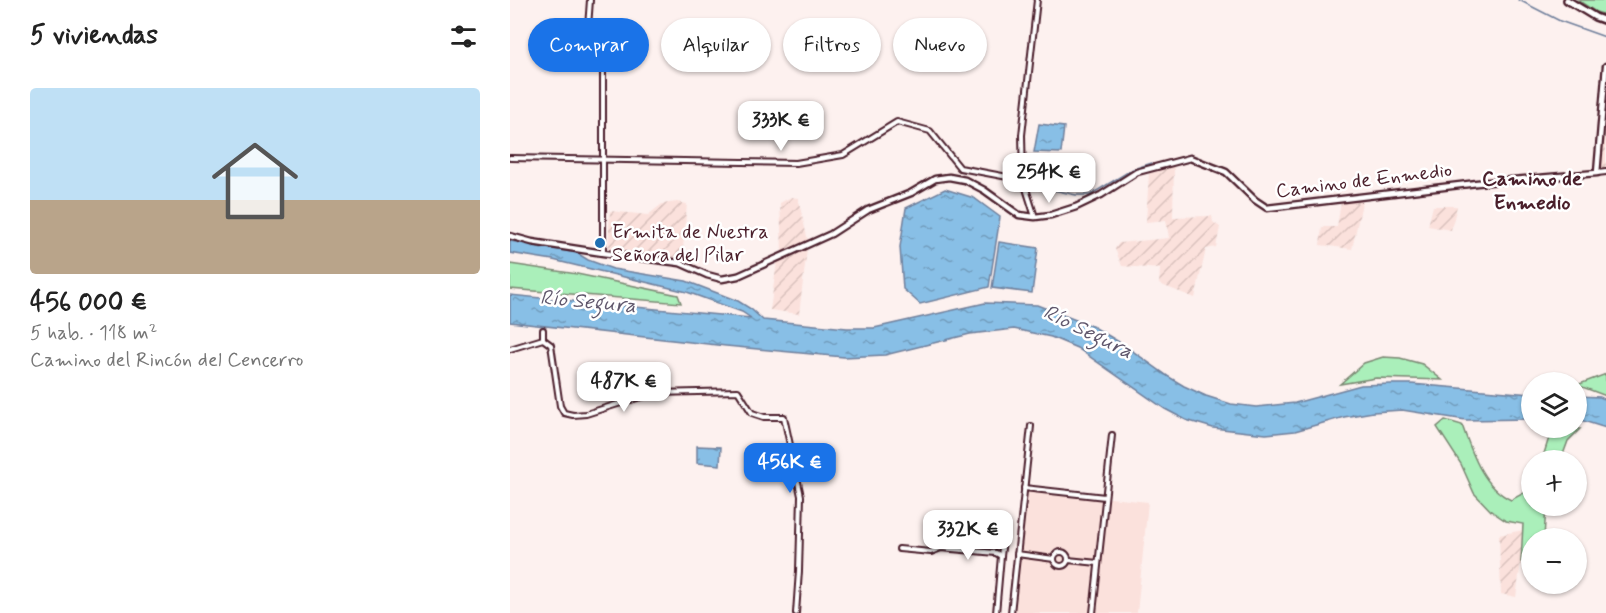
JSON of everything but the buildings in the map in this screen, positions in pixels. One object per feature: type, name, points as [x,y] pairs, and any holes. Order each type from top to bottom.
[{"type":"highway","points":[[1567,0],[1606,21]]},
{"type":"main road","points":[[1597,173],[1606,66]]},
{"type":"main road","name":"Camino de Enmedio","points":[[1035,218],[1076,207],[1101,195],[1137,172],[1190,158],[1226,172],[1255,200],[1267,208],[1477,183],[1597,173]]},
{"type":"main road","points":[[510,236],[603,254],[680,263],[722,279],[738,276],[831,234],[868,210],[911,193],[935,179],[949,177],[965,180],[984,190],[1019,215],[1035,218]]},
{"type":"street","points":[[590,0],[588,27],[603,28],[603,254]]},
{"type":"street","points":[[1035,218],[1023,179],[1022,135],[1037,0]]},
{"type":"street","points":[[510,158],[796,163],[843,154],[897,122],[930,131],[960,168],[1023,179]]},
{"type":"street","name":"Camino de Enmedio","points":[[1597,173],[1606,172]]},
{"type":"street","points":[[543,330],[543,339]]},
{"type":"street","points":[[510,349],[543,339]]},
{"type":"street","points":[[543,339],[551,345],[560,406],[568,415],[586,414],[657,393],[738,391],[752,413],[764,417],[784,417],[801,496],[796,613]]},
{"type":"street","points":[[1011,613],[1031,426]]},
{"type":"street","points":[[1093,613],[1112,435]]},
{"type":"street","points":[[1024,488],[1105,497]]},
{"type":"street","points":[[996,613],[1005,524]]},
{"type":"street","points":[[899,549],[931,552],[941,548],[996,553],[1001,556]]},
{"type":"street","points":[[1062,552],[1068,555],[1066,564],[1062,566],[1057,565],[1054,559],[1057,553],[1062,552]]},
{"type":"street","points":[[1017,554],[1054,559]]},
{"type":"street","points":[[1068,560],[1098,563]]},
{"type":"shaded area","points":[[1597,125],[1606,126],[1606,169],[1593,169]]},
{"type":"shaded area","points":[[1174,166],[1173,217],[1212,216],[1213,222],[1220,227],[1216,247],[1206,249],[1195,298],[1159,284],[1160,269],[1122,266],[1115,249],[1119,243],[1169,238],[1166,220],[1146,222],[1149,173]]},
{"type":"shaded area","points":[[791,197],[798,198],[808,241],[782,253],[780,203]]},
{"type":"shaded area","points":[[1363,198],[1352,249],[1320,245],[1322,227],[1337,227],[1341,202]]},
{"type":"shaded area","points":[[677,202],[687,204],[682,259],[608,249],[610,211],[648,215],[662,204]]},
{"type":"shaded area","points":[[1433,206],[1457,206],[1451,230],[1428,226]]},
{"type":"shaded area","points":[[807,249],[799,314],[770,310],[777,262]]},
{"type":"shaded area","points":[[1026,489],[1148,502],[1137,613],[1013,613]]},
{"type":"shaded area","points":[[1521,530],[1521,562],[1516,597],[1501,594],[1499,535]]},
{"type":"green space","points":[[1578,0],[1606,0],[1606,15],[1596,12]]},
{"type":"green space","points":[[510,264],[577,274],[678,295],[681,303],[510,289]]},
{"type":"green space","points":[[1383,357],[1400,358],[1422,364],[1442,380],[1376,378],[1340,384],[1364,363]]},
{"type":"green space","points":[[1606,374],[1606,396],[1587,389],[1587,381]]},
{"type":"green space","points":[[1445,420],[1462,425],[1480,468],[1493,487],[1511,500],[1521,495],[1521,516],[1545,516],[1545,528],[1523,528],[1523,524],[1506,521],[1491,511],[1474,493],[1461,464],[1437,427]]},
{"type":"green space","points":[[1549,438],[1571,438],[1565,450],[1545,450]]},
{"type":"water","points":[[1039,124],[1064,127],[1061,153],[1034,152]]},
{"type":"water","points":[[945,189],[974,198],[1000,217],[989,287],[920,304],[903,289],[900,247],[906,208]]},
{"type":"water","name":"Río Segura","points":[[510,241],[577,253],[588,260],[613,269],[686,281],[738,301],[763,320],[847,328],[874,328],[985,303],[1037,305],[1094,327],[1184,386],[1231,404],[1256,407],[1295,403],[1361,385],[1411,384],[1521,393],[1521,419],[1466,420],[1402,410],[1344,417],[1295,431],[1266,434],[1213,428],[1186,420],[1165,409],[1077,348],[1051,337],[1014,329],[970,334],[885,355],[844,357],[510,322],[510,295],[751,318],[742,312],[687,292],[553,260],[510,253]]},
{"type":"water","points":[[999,242],[1038,248],[1032,293],[992,288]]},
{"type":"water","points":[[1587,396],[1600,397],[1606,400],[1606,428],[1587,422]]},
{"type":"water","points":[[697,446],[721,447],[720,465],[697,463]]},
{"type":"waterway","points":[[1519,0],[1560,21],[1605,37]]},
{"type":"waterway","points":[[847,155],[901,125]]},
{"type":"waterway","points":[[1027,184],[1076,195],[1090,195],[1133,169],[1152,163]]},
{"type":"waterway","points":[[977,173],[1020,182]]},
{"type":"place","name":"Ermita de Nuestra Señora del Pilar","points":[[600,243]]},
{"type":"district","name":"Camino de Enmedio","points":[[1532,191]]}]
